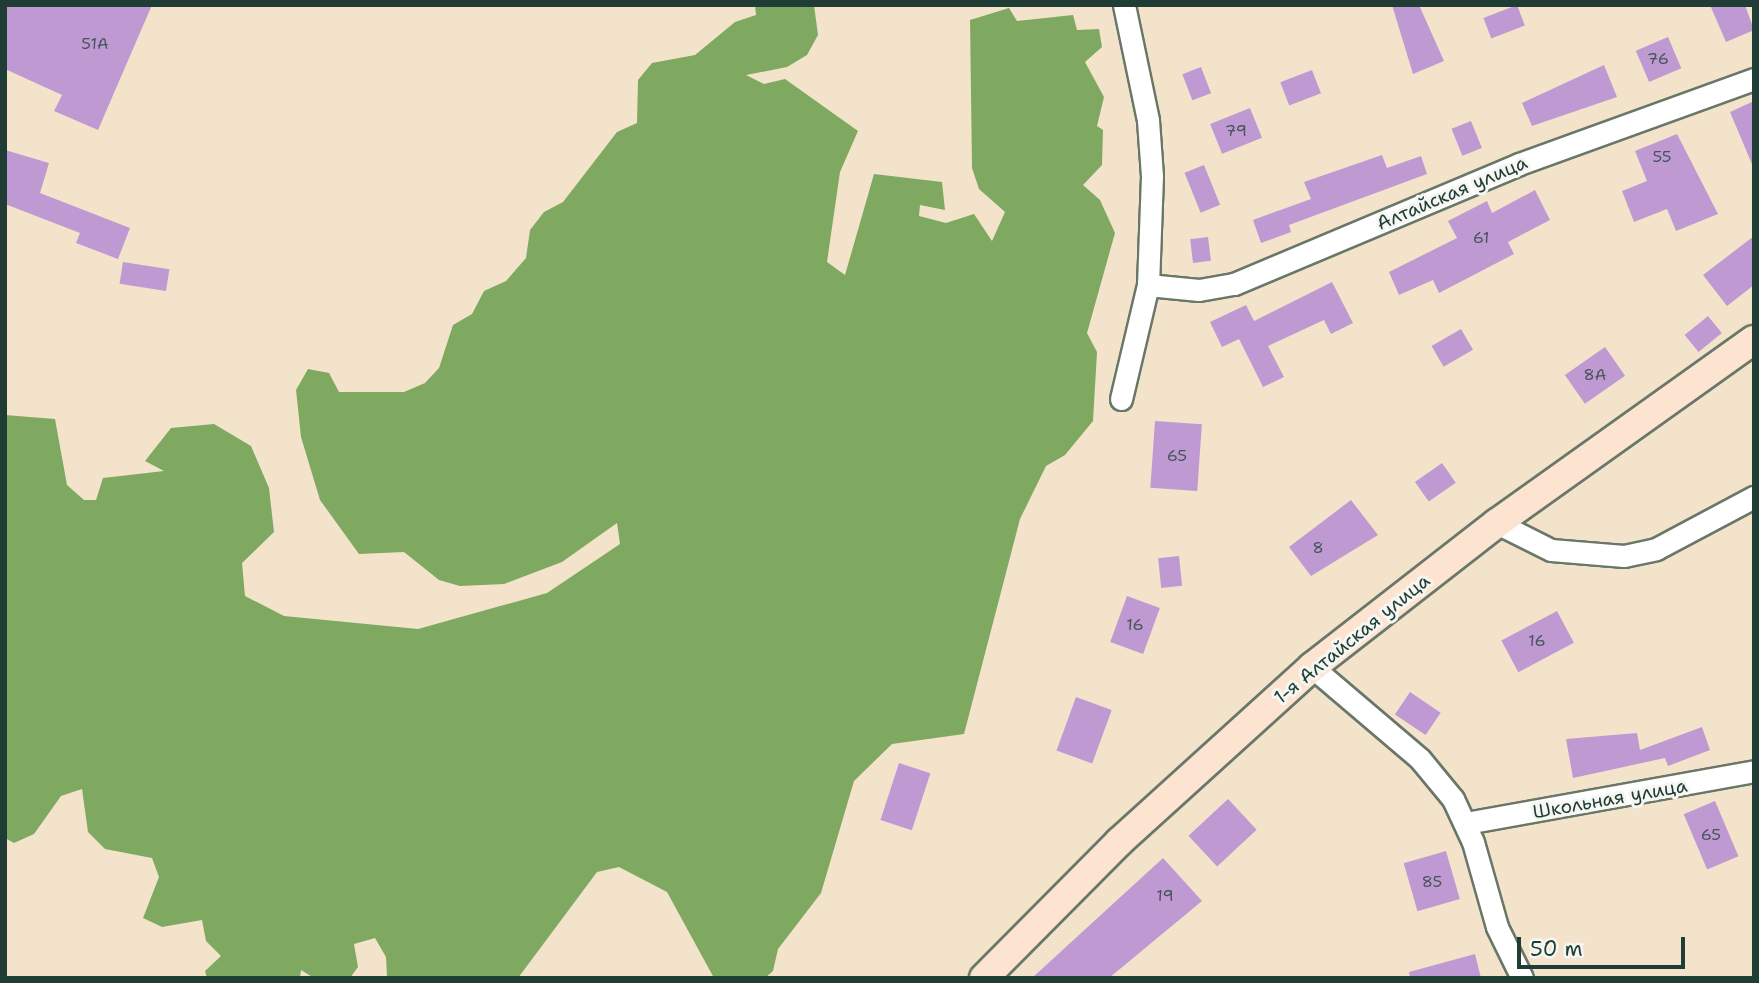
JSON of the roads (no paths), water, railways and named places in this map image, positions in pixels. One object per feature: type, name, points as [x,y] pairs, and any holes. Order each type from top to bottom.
[{"type":"street","points":[[1121,398],[1148,285],[1150,147],[1124,5]]},
{"type":"street","name":"Алтайская улица","points":[[1148,285],[1199,290],[1234,284],[1519,164],[1754,79]]},
{"type":"street","name":"1-я Алтайская улица","points":[[984,978],[1083,877],[1312,667],[1497,523],[1754,340]]},
{"type":"street","points":[[1497,523],[1551,550],[1624,556],[1656,549],[1754,497]]},
{"type":"street","points":[[1312,667],[1420,759],[1466,823],[1497,927],[1522,978]]},
{"type":"street","name":"Школьная улица","points":[[1466,823],[1754,771]]}]
